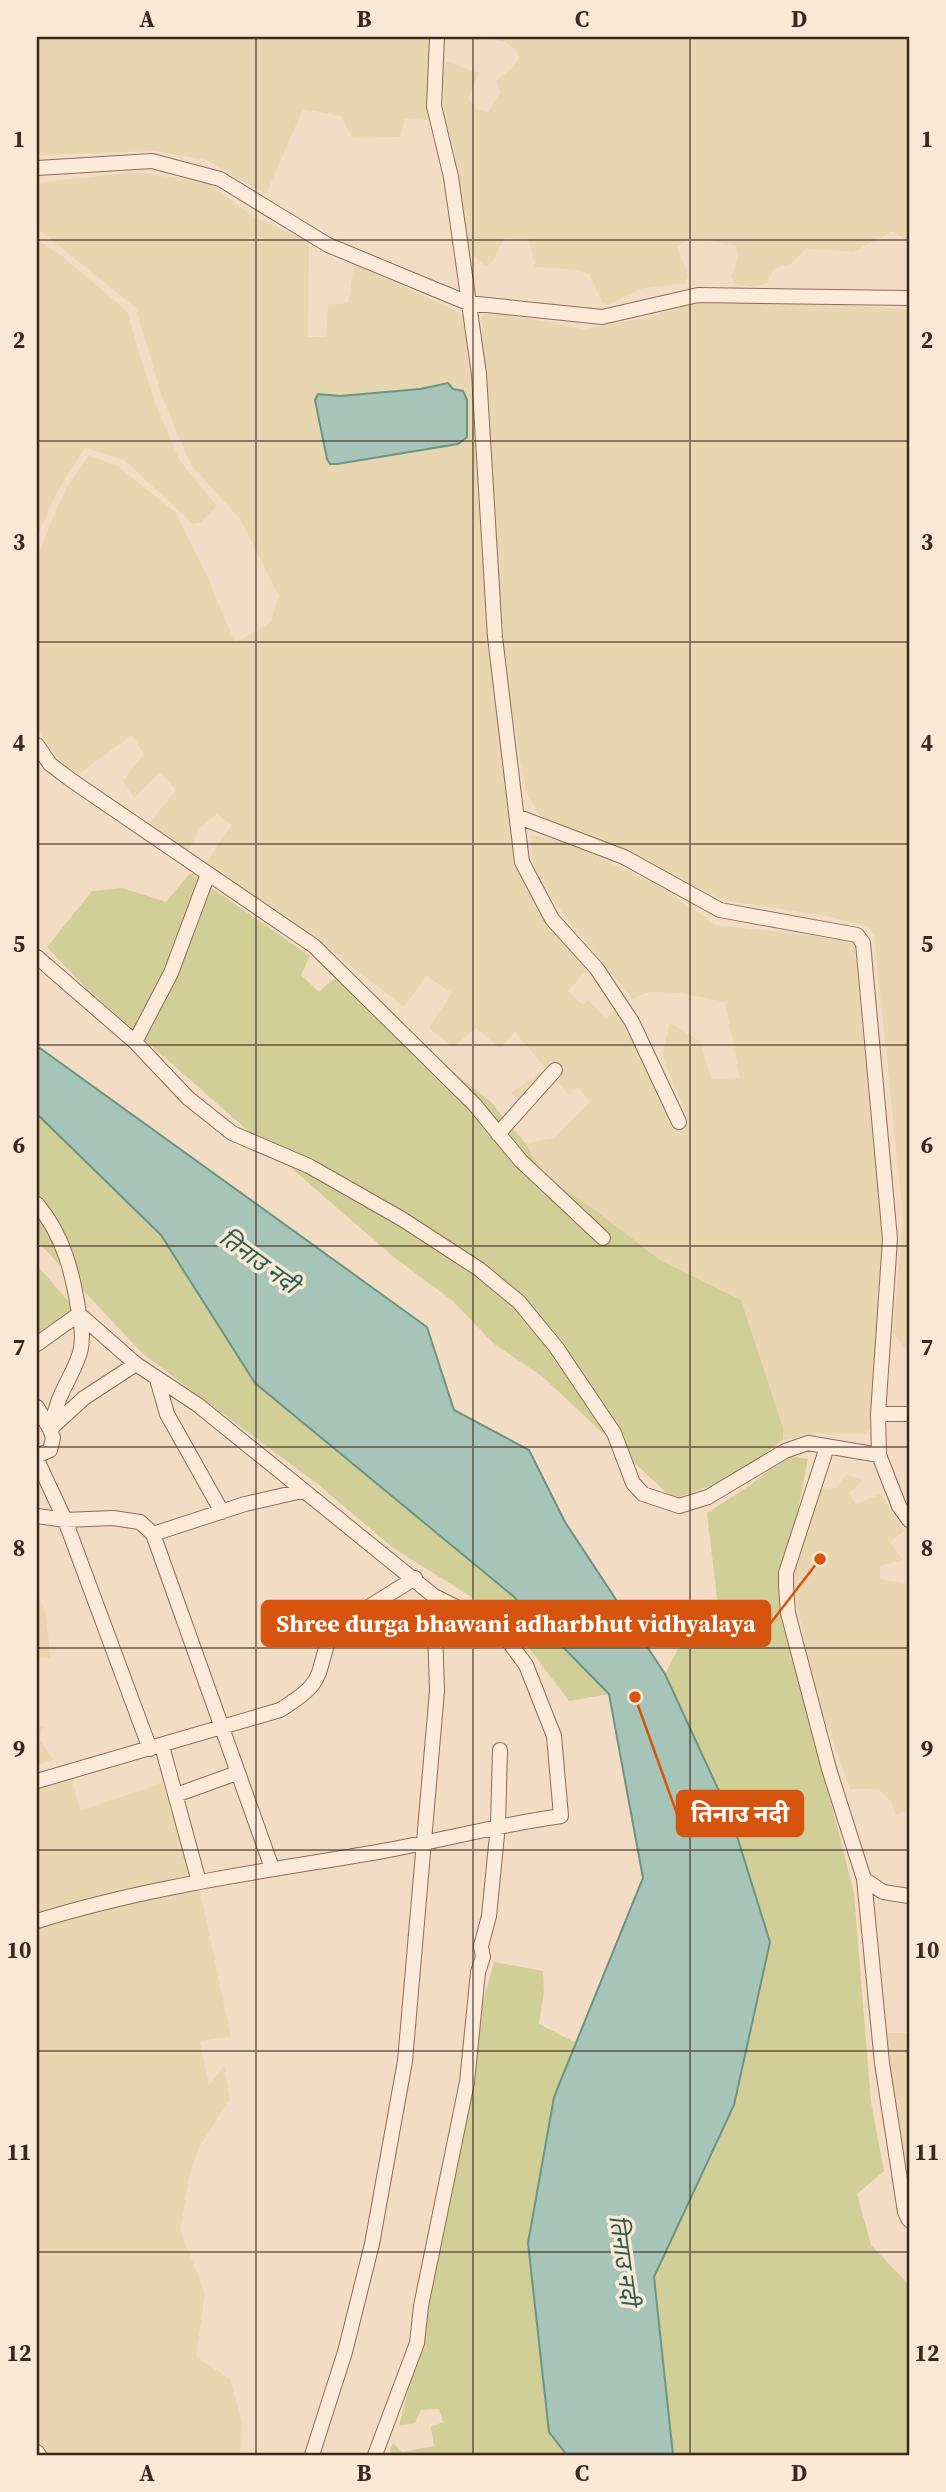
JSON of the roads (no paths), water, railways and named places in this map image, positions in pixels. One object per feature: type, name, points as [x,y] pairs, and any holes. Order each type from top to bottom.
[{"type":"street","points":[[437,37],[434,106],[451,177],[479,374],[495,637],[519,817],[522,862],[552,919],[597,969],[632,1021],[679,1122]]},
{"type":"street","points":[[37,168],[152,161],[220,179],[328,244],[468,303],[602,317],[698,295],[909,298]]},
{"type":"street","points":[[37,745],[50,764],[71,780],[314,946],[474,1104],[521,1161],[603,1238]]},
{"type":"street","points":[[519,817],[624,857],[719,911],[857,935],[861,939],[865,958],[890,1239],[878,1414],[879,1455],[899,1506],[909,1520]]},
{"type":"street","points":[[135,1042],[171,972],[208,874]]},
{"type":"street","points":[[37,957],[135,1042],[188,1098],[232,1133],[309,1166],[402,1219],[480,1269],[519,1301],[556,1347],[614,1433],[633,1483],[643,1494],[679,1506],[708,1497],[785,1451],[808,1443],[879,1455]]},
{"type":"street","points":[[498,1134],[555,1070]]},
{"type":"street","points":[[37,1204],[46,1215],[72,1268],[84,1336],[79,1365],[60,1397],[50,1429]]},
{"type":"street","points":[[37,1344],[79,1314]]},
{"type":"street","points":[[37,1921],[99,1902],[272,1868],[426,1843],[498,1825],[561,1816],[554,1737],[526,1665],[509,1642],[486,1622],[434,1596],[198,1405],[136,1364],[79,1314]]},
{"type":"street","points":[[50,1429],[84,1398],[136,1364]]},
{"type":"street","points":[[157,1379],[167,1413],[222,1512]]},
{"type":"street","points":[[37,1407],[53,1438],[50,1450],[37,1458],[65,1520],[176,1795],[199,1882]]},
{"type":"street","points":[[878,1414],[909,1414]]},
{"type":"street","points":[[827,1447],[786,1573],[786,1587],[789,1613],[829,1769],[863,1879],[882,2063],[905,2212],[909,2220]]},
{"type":"street","points":[[153,1534],[302,1491]]},
{"type":"street","points":[[37,1516],[65,1520],[113,1518],[140,1522],[153,1534],[219,1727],[272,1868]]},
{"type":"street","points":[[37,1781],[280,1710],[309,1692],[320,1674],[332,1630],[415,1578]]},
{"type":"street","points":[[312,2455],[345,2352],[373,2244],[405,2061],[426,1843],[433,1713],[437,1691],[434,1596]]},
{"type":"street","points":[[374,2455],[417,2343],[421,2306],[467,2082],[498,1825],[500,1750]]},
{"type":"street","points":[[176,1795],[237,1773]]},
{"type":"street","points":[[863,1879],[883,1892],[909,1896]]},
{"type":"water","points":[[448,383],[453,389],[463,391],[467,400],[467,437],[458,444],[330,464],[315,400],[318,394],[340,396],[420,389]]},
{"type":"water","points":[[37,1046],[427,1327],[454,1410],[529,1450],[565,1522],[665,1674],[731,1817],[770,1942],[734,2105],[654,2277],[673,2455],[567,2455],[549,2432],[528,2243],[554,2097],[643,1878],[609,1694],[513,1596],[255,1383],[161,1235],[37,1114]]},
{"type":"place","name":"Shree durga bhawani adharbhut vidhyalaya","points":[[820,1559]]},
{"type":"place","name":"तिनाउ नदी","points":[[635,1697]]}]
